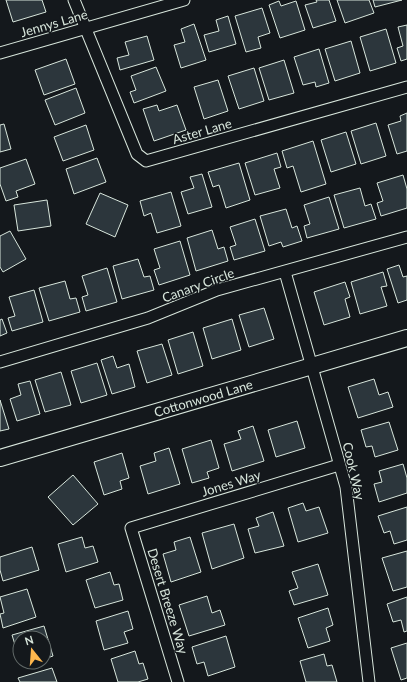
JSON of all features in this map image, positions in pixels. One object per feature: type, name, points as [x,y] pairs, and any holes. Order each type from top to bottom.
[{"type":"main road","name":"Cottonwood Lane","points":[[0,458],[407,338]]},
{"type":"street","points":[[74,0],[86,29]]},
{"type":"street","name":"Jennys Lane","points":[[0,53],[184,0]]},
{"type":"street","name":"Aster Lane","points":[[86,29],[137,154],[146,161],[407,87]]},
{"type":"street","name":"Canary Circle","points":[[0,362],[148,318],[217,290],[407,237]]},
{"type":"street","name":"Cook Way","points":[[285,272],[313,366],[346,487],[369,682]]},
{"type":"street","name":"Jones Way","points":[[131,528],[339,465]]},
{"type":"street","name":"Desert Breeze Way","points":[[131,528],[178,682]]},
{"type":"building","points":[[6,0],[42,0],[46,12],[13,22]]},
{"type":"building","points":[[316,0],[329,0],[336,21],[313,28],[305,5],[317,2]]},
{"type":"building","points":[[337,0],[369,0],[374,13],[345,23]]},
{"type":"building","points":[[373,0],[402,0],[375,7]]},
{"type":"building","points":[[279,1],[281,6],[296,1],[305,30],[280,38],[269,5]]},
{"type":"building","points":[[262,8],[270,33],[258,37],[261,48],[246,52],[235,16]]},
{"type":"building","points":[[228,16],[236,44],[209,52],[204,35],[219,31],[216,20]]},
{"type":"building","points":[[194,24],[206,60],[181,68],[174,45],[185,42],[181,29]]},
{"type":"building","points":[[407,25],[407,59],[401,61],[397,48],[403,46],[398,27]]},
{"type":"building","points":[[386,29],[396,63],[370,71],[360,37]]},
{"type":"building","points":[[147,36],[154,60],[120,70],[117,58],[129,55],[125,42]]},
{"type":"building","points":[[351,41],[360,73],[335,81],[325,49]]},
{"type":"building","points":[[319,49],[329,83],[316,87],[315,82],[303,85],[294,57]]},
{"type":"building","points":[[66,59],[75,84],[44,95],[35,70]]},
{"type":"building","points":[[284,60],[294,93],[269,100],[259,68]]},
{"type":"building","points":[[156,67],[166,91],[134,103],[130,92],[136,90],[131,76]]},
{"type":"building","points":[[254,68],[264,101],[239,109],[228,76]]},
{"type":"building","points":[[218,80],[228,111],[204,119],[194,87]]},
{"type":"building","points":[[76,88],[85,113],[55,125],[45,100]]},
{"type":"building","points":[[157,105],[159,111],[177,105],[186,130],[154,141],[143,109]]},
{"type":"building","points":[[407,113],[407,151],[397,154],[388,125],[401,121],[400,116]]},
{"type":"building","points":[[376,123],[386,156],[361,164],[351,131]]},
{"type":"building","points":[[4,124],[11,149],[0,152],[0,125]]},
{"type":"building","points":[[86,125],[94,150],[63,161],[54,137]]},
{"type":"building","points":[[346,132],[356,164],[331,172],[321,140]]},
{"type":"building","points":[[313,141],[326,184],[301,192],[293,166],[287,168],[282,151]]},
{"type":"building","points":[[277,153],[281,167],[274,169],[280,188],[255,195],[245,163]]},
{"type":"building","points":[[97,158],[106,182],[74,194],[66,169]]},
{"type":"building","points":[[26,159],[35,184],[16,191],[18,197],[6,201],[0,184],[0,168]]},
{"type":"building","points":[[239,163],[250,200],[226,208],[219,185],[213,187],[208,172]]},
{"type":"building","points":[[202,174],[212,207],[188,214],[181,192],[194,188],[190,177]]},
{"type":"building","points":[[403,175],[407,189],[407,208],[381,216],[377,203],[383,201],[377,183]]},
{"type":"building","points":[[360,188],[365,206],[371,204],[376,219],[344,228],[334,195]]},
{"type":"building","points":[[171,192],[181,226],[157,233],[151,213],[144,216],[140,201]]},
{"type":"building","points":[[100,193],[128,205],[115,237],[86,224]]},
{"type":"building","points":[[329,197],[339,229],[307,238],[304,226],[310,224],[304,205]]},
{"type":"building","points":[[47,200],[51,226],[18,231],[14,205]]},
{"type":"building","points":[[286,209],[292,228],[297,226],[302,241],[283,247],[281,242],[269,246],[260,216]]},
{"type":"building","points":[[255,219],[265,251],[234,260],[230,247],[236,245],[230,227]]},
{"type":"building","points":[[212,230],[218,249],[224,247],[228,261],[196,271],[187,238]]},
{"type":"building","points":[[10,231],[26,259],[3,272],[0,267],[0,236]]},
{"type":"building","points":[[180,241],[190,275],[159,285],[154,270],[160,268],[154,249]]},
{"type":"building","points":[[138,259],[144,277],[150,276],[154,290],[122,299],[113,266]]},
{"type":"building","points":[[399,265],[403,277],[407,276],[407,300],[398,303],[387,269]]},
{"type":"building","points":[[107,268],[117,302],[86,311],[82,297],[88,295],[82,276]]},
{"type":"building","points":[[383,272],[387,286],[381,287],[387,306],[360,314],[351,282]]},
{"type":"building","points":[[65,281],[70,299],[76,298],[80,312],[49,321],[39,288]]},
{"type":"building","points":[[345,282],[350,297],[345,299],[350,317],[324,325],[314,292]]},
{"type":"building","points":[[34,290],[43,322],[12,331],[8,318],[15,316],[9,297]]},
{"type":"building","points":[[264,308],[274,339],[249,347],[239,315]]},
{"type":"building","points":[[2,319],[7,333],[0,336],[0,320]]},
{"type":"building","points":[[232,319],[241,350],[212,359],[203,328]]},
{"type":"building","points":[[193,332],[203,366],[178,374],[168,340]]},
{"type":"building","points":[[162,344],[172,375],[147,383],[137,351]]},
{"type":"building","points":[[113,356],[117,368],[129,364],[135,387],[112,394],[101,360]]},
{"type":"building","points":[[97,363],[107,395],[81,403],[71,371]]},
{"type":"building","points":[[61,372],[71,405],[45,412],[35,380]]},
{"type":"building","points":[[374,379],[379,395],[388,392],[393,407],[358,418],[348,387]]},
{"type":"building","points":[[30,381],[40,414],[17,421],[10,399],[21,395],[18,384]]},
{"type":"building","points":[[0,400],[9,429],[0,431]]},
{"type":"building","points":[[297,421],[305,448],[276,457],[268,430]]},
{"type":"building","points":[[389,422],[398,450],[375,457],[372,446],[366,447],[361,430]]},
{"type":"building","points":[[253,426],[264,461],[232,471],[224,444],[241,439],[238,431]]},
{"type":"building","points":[[211,440],[219,468],[207,472],[209,478],[192,483],[182,449]]},
{"type":"building","points":[[169,448],[180,484],[148,494],[140,466],[156,461],[154,453]]},
{"type":"building","points":[[122,453],[129,478],[120,481],[122,489],[104,495],[94,462]]},
{"type":"building","points":[[403,464],[407,478],[407,493],[379,502],[374,484],[382,482],[379,471]]},
{"type":"building","points":[[73,475],[98,504],[73,525],[48,497]]},
{"type":"building","points":[[303,503],[306,511],[319,507],[328,533],[298,542],[288,508]]},
{"type":"building","points":[[407,507],[407,540],[394,544],[390,531],[384,533],[378,516]]},
{"type":"building","points":[[273,512],[284,546],[255,553],[248,529],[259,526],[256,518]]},
{"type":"building","points":[[234,524],[244,558],[212,569],[202,533]]},
{"type":"building","points":[[82,537],[85,548],[93,546],[98,562],[66,572],[58,544]]},
{"type":"building","points":[[190,537],[201,572],[171,582],[163,554],[176,550],[174,542]]},
{"type":"building","points":[[32,547],[39,570],[3,581],[0,570],[0,557]]},
{"type":"building","points":[[407,551],[407,587],[393,591],[382,558]]},
{"type":"building","points":[[318,564],[328,595],[294,605],[289,591],[298,588],[292,572]]},
{"type":"building","points":[[110,572],[114,585],[119,584],[123,600],[95,608],[86,580]]},
{"type":"building","points":[[27,589],[36,617],[3,628],[0,614],[4,613],[0,597]]},
{"type":"building","points":[[207,596],[212,613],[220,610],[225,625],[189,636],[179,605]]},
{"type":"building","points":[[407,597],[407,631],[404,632],[401,620],[393,622],[387,604]]},
{"type":"building","points":[[328,608],[333,625],[326,628],[330,641],[308,648],[298,618]]},
{"type":"building","points":[[128,611],[133,629],[124,632],[128,643],[104,650],[96,621]]},
{"type":"building","points":[[44,626],[45,630],[30,630]]},
{"type":"building","points":[[226,636],[235,667],[208,676],[204,662],[197,664],[192,647]]},
{"type":"building","points":[[407,643],[407,678],[401,680],[391,648]]},
{"type":"building","points":[[135,651],[139,664],[143,663],[148,679],[138,682],[118,682],[111,659]]},
{"type":"building","points":[[324,654],[327,666],[332,665],[337,682],[306,682],[300,661]]},
{"type":"building","points":[[52,668],[57,682],[20,682],[18,678],[45,670],[52,670]]}]
